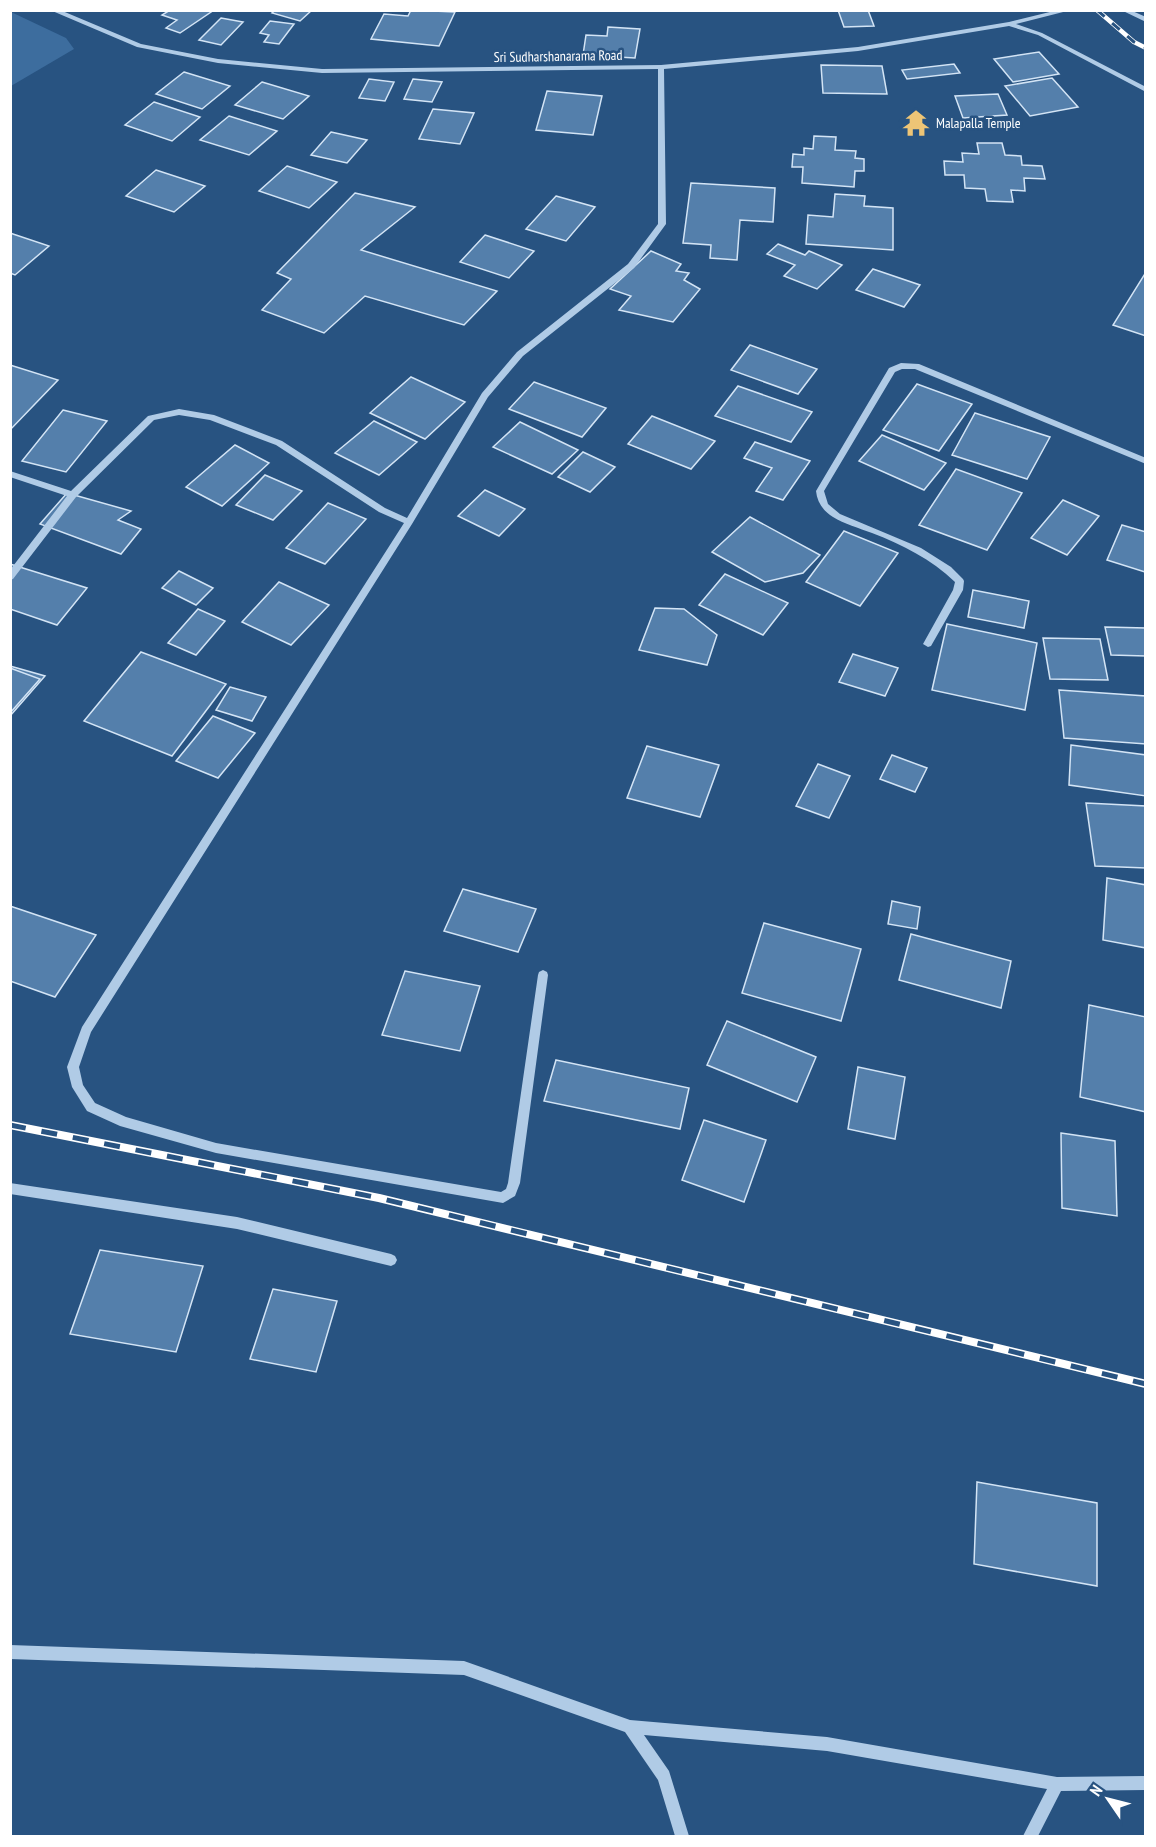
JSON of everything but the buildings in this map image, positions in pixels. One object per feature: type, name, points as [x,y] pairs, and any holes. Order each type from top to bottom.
[{"type":"street","name":"Sri Sudharshanarama Road","points":[[53,10],[139,46],[218,61],[322,70],[661,66],[858,49],[1009,24],[1068,10]]},
{"type":"street","points":[[1124,10],[1146,20]]},
{"type":"street","points":[[1009,24],[1040,34],[1146,90]]},
{"type":"street","points":[[543,975],[514,1184],[511,1192],[502,1198],[216,1148],[124,1122],[91,1107],[78,1087],[73,1068],[86,1030],[409,522],[485,395],[520,354],[631,266],[662,224],[661,66]]},
{"type":"street","points":[[928,644],[958,590],[960,580],[949,569],[904,544],[837,516],[828,510],[820,498],[820,491],[892,370],[901,366],[916,366],[1146,461]]},
{"type":"street","points":[[10,577],[73,495],[151,418],[179,412],[211,417],[279,443],[382,510],[409,522]]},
{"type":"street","points":[[10,474],[73,495]]},
{"type":"street","points":[[10,1188],[237,1223],[391,1260]]},
{"type":"street","points":[[10,1652],[464,1668],[630,1727],[827,1744],[1057,1784],[1146,1782]]},
{"type":"street","points":[[630,1727],[664,1776],[682,1836]]},
{"type":"street","points":[[1030,1836],[1057,1784]]},
{"type":"shaded area","points":[[11,12],[66,38],[74,49],[11,86]]},
{"type":"railway","points":[[1097,10],[1134,42],[1146,48]]},
{"type":"railway","points":[[10,1125],[379,1198],[1146,1384]]},
{"type":"place","name":"Malapalla Temple","points":[[916,123]]}]
